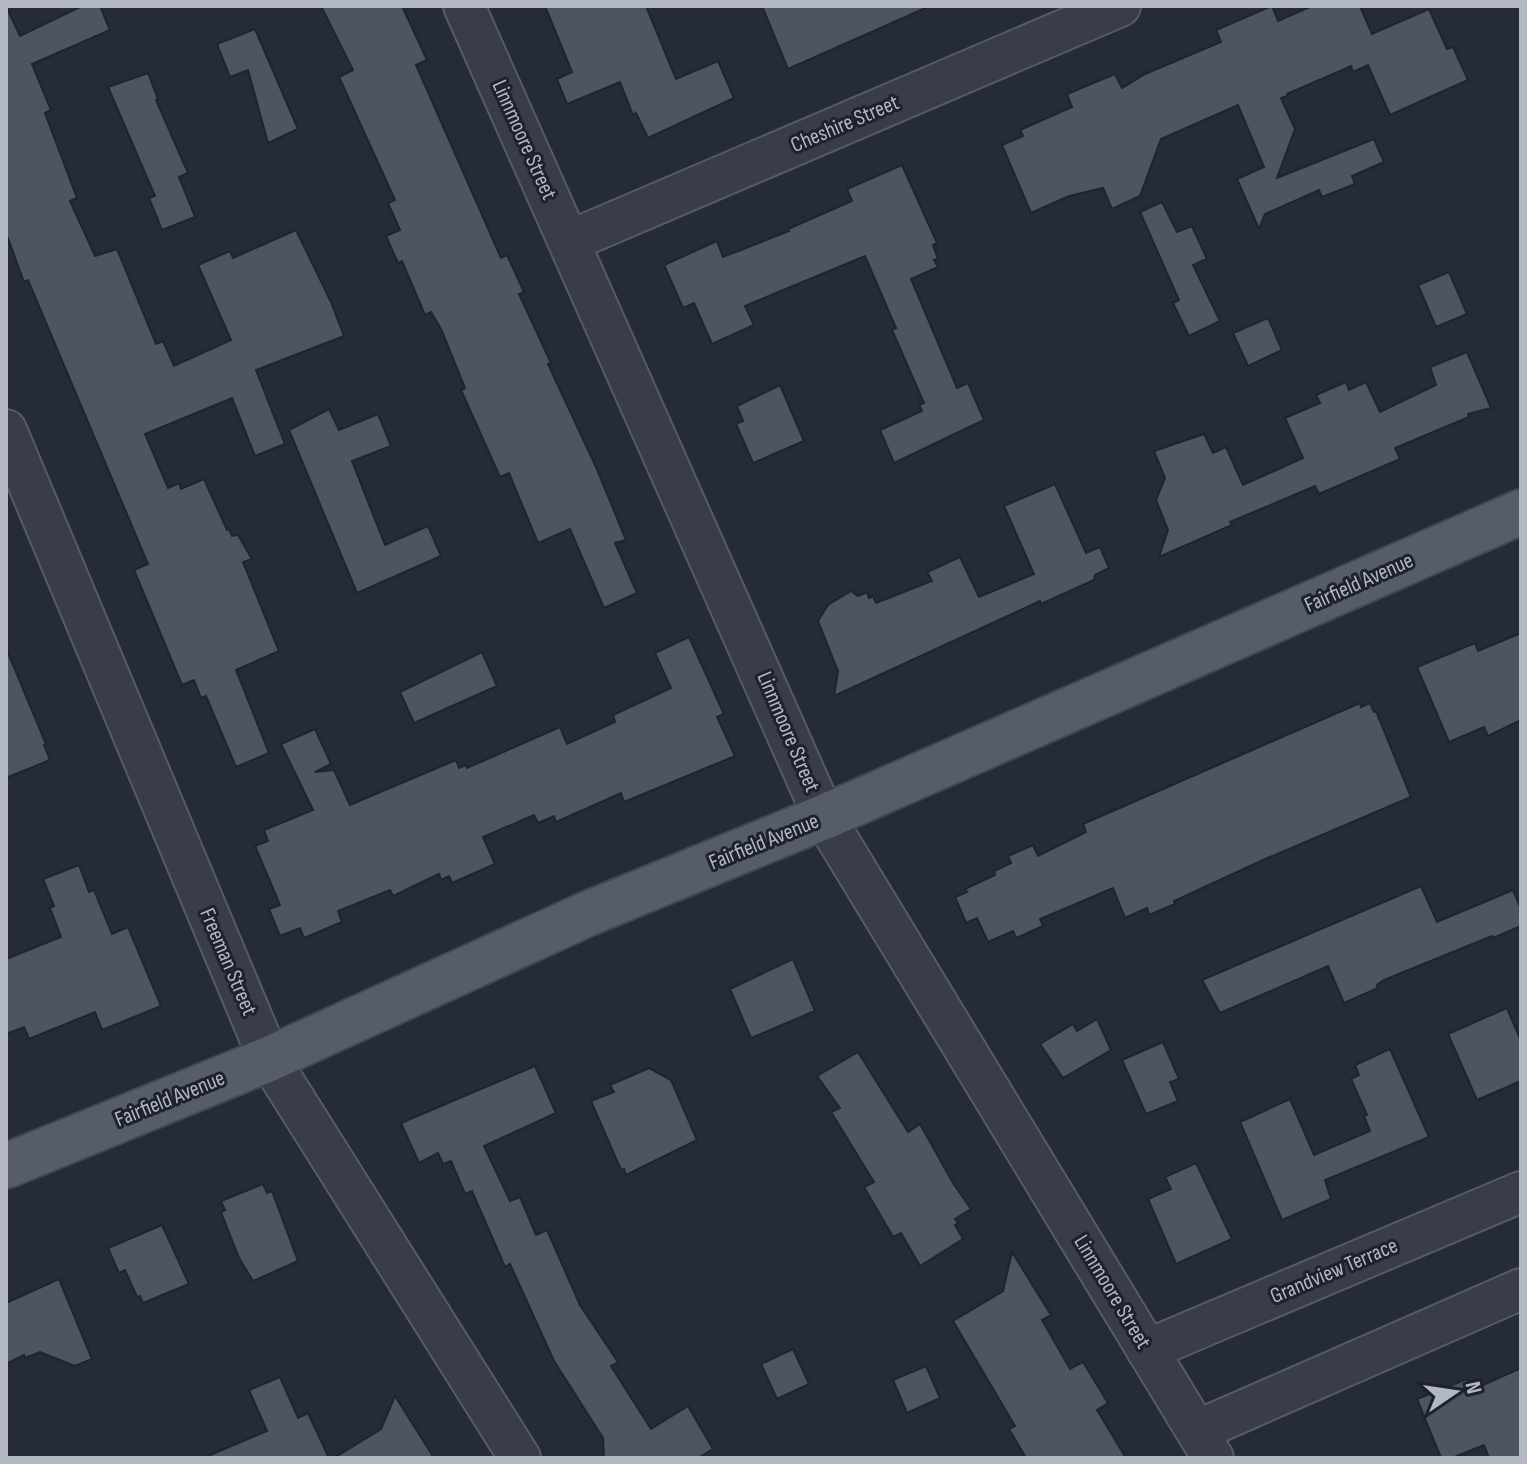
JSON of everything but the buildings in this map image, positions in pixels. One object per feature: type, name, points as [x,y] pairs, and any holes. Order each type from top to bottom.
[{"type":"main road","name":"Fairfield Avenue","points":[[6,1166],[269,1059],[587,914],[824,817],[1521,512]]},
{"type":"street","name":"Linnmoore Street","points":[[464,6],[824,817],[1205,1445]]},
{"type":"street","name":"Cheshire Street","points":[[570,241],[1120,6]]},
{"type":"street","name":"Freeman Street","points":[[6,430],[269,1059],[520,1458]]},
{"type":"street","name":"Grandview Terrace","points":[[1147,1350],[1521,1192]]},
{"type":"street","points":[[1205,1445],[1521,1289]]}]
